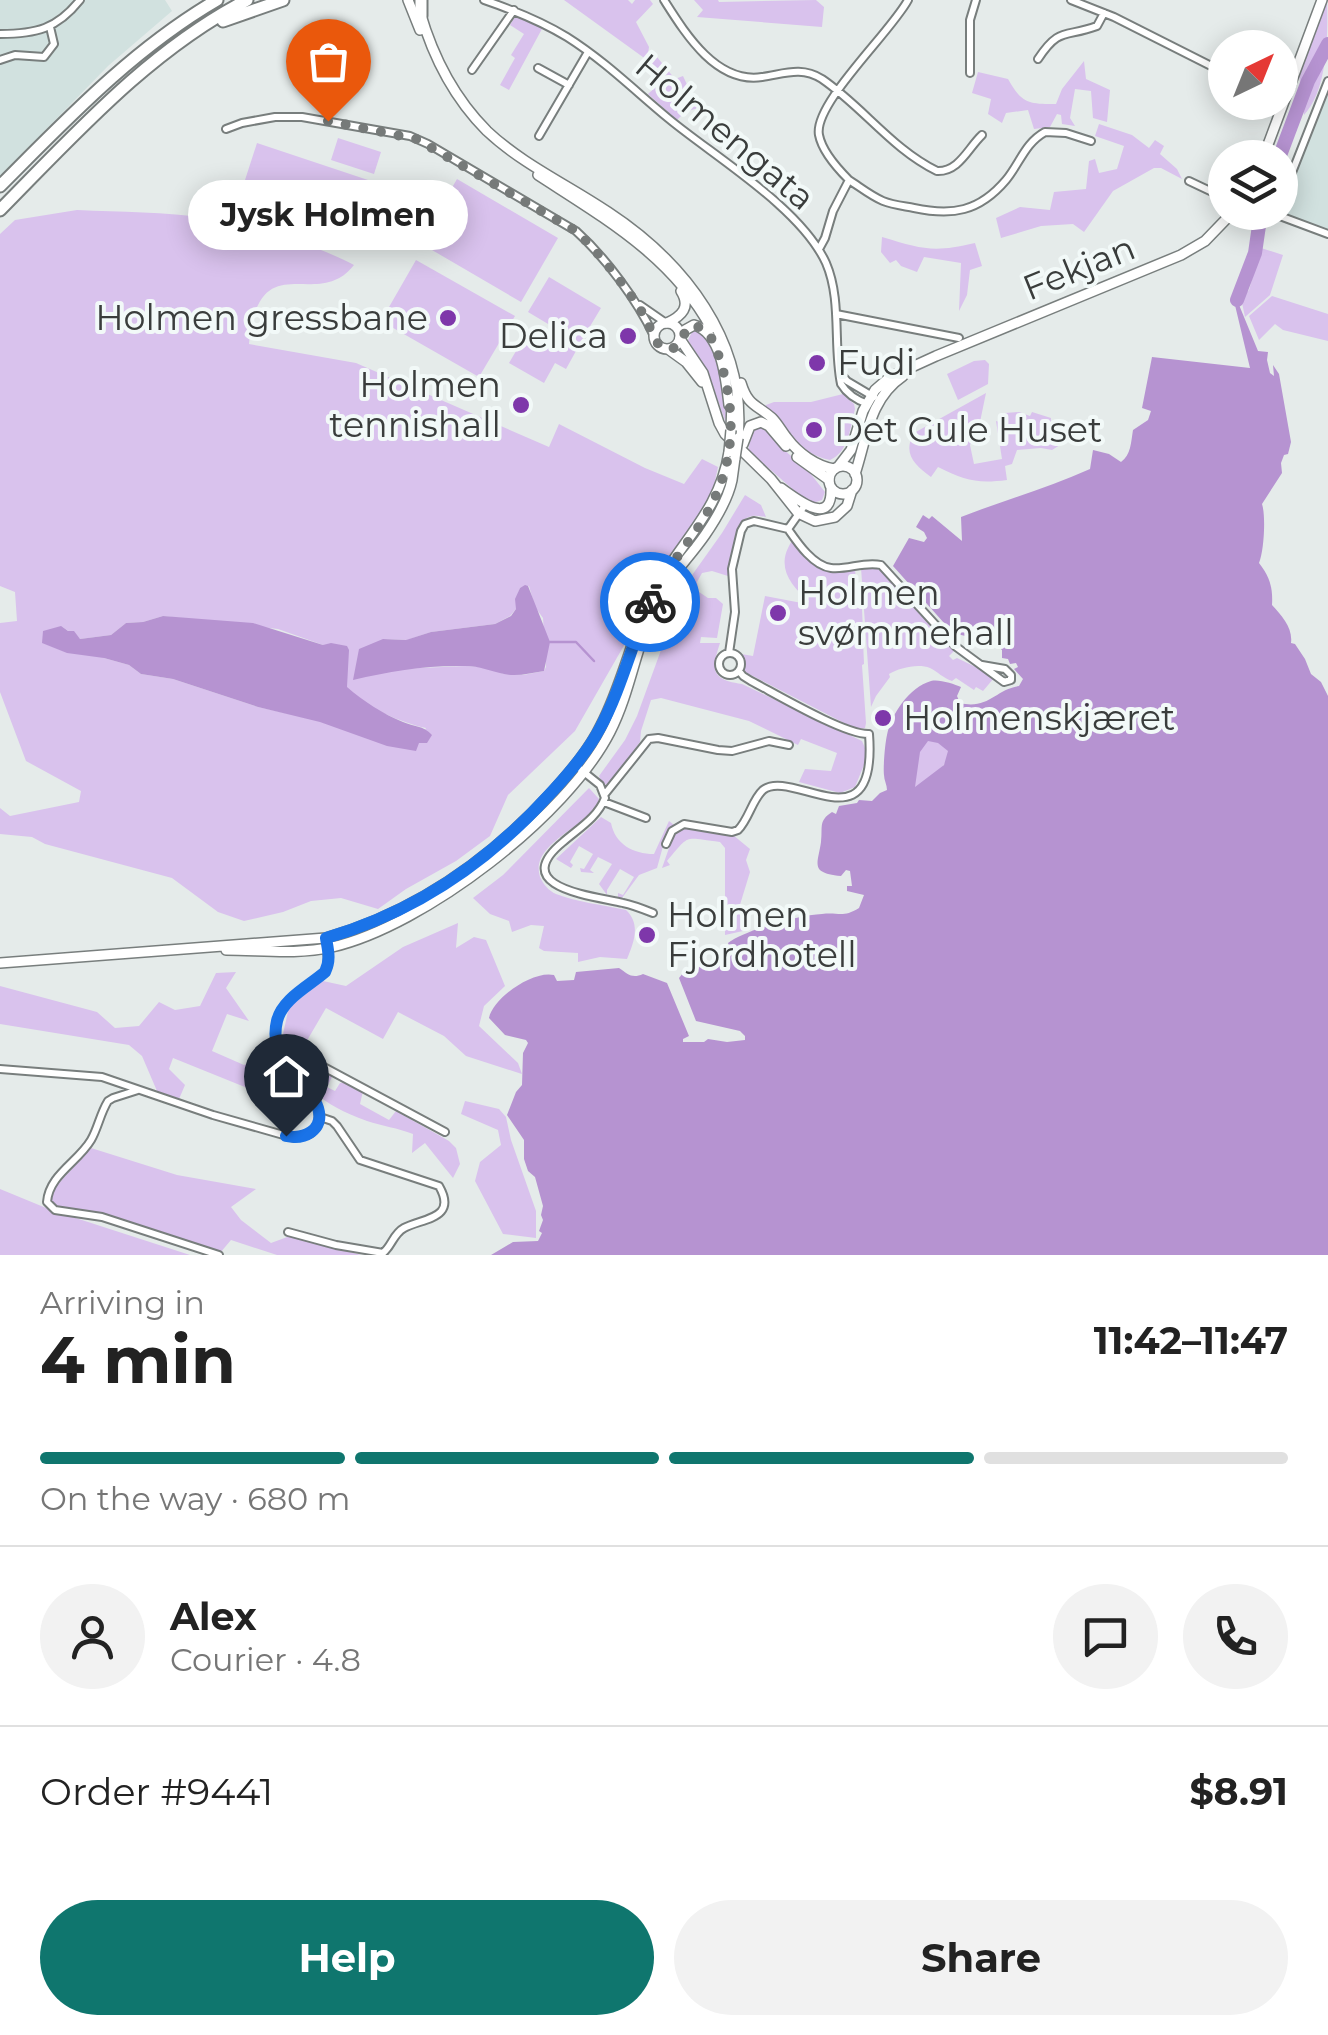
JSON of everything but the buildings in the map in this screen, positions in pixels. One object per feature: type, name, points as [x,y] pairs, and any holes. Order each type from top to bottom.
[{"type":"highway","points":[[0,186],[109,80],[164,34],[217,0]]},
{"type":"highway","points":[[0,210],[145,69],[204,24],[247,0]]},
{"type":"highway","points":[[204,24],[283,0]]},
{"type":"highway","points":[[419,0],[420,16]]},
{"type":"main road","points":[[408,0],[443,81],[482,131],[516,160],[631,236],[677,279],[707,321],[720,348],[731,385],[732,416]]},
{"type":"main road","points":[[1298,61],[1322,0]]},
{"type":"main road","points":[[420,16],[443,72],[485,128],[528,162],[608,212],[668,259],[709,313],[751,404],[774,420],[789,442],[815,463],[850,468],[856,474]]},
{"type":"main road","name":"Fekjan","points":[[836,468],[851,450],[873,401],[899,378],[936,356],[1181,256],[1216,230]]},
{"type":"main road","points":[[677,279],[687,304],[680,316],[656,330],[654,336],[658,346],[691,366],[709,392]]},
{"type":"main road","points":[[667,323],[679,331],[703,373],[725,434],[815,521],[834,517],[847,506],[856,483],[873,401]]},
{"type":"main road","points":[[668,350],[694,325],[708,333],[724,375],[737,438]]},
{"type":"main road","points":[[0,963],[198,949],[283,952],[327,943],[400,910],[466,870],[521,825],[608,737],[659,597],[706,534],[725,498],[737,438],[738,392],[730,358]]},
{"type":"main road","points":[[737,438],[750,426],[765,423],[839,493],[852,490]]},
{"type":"main road","points":[[579,769],[600,727],[654,591],[712,504],[734,457]]},
{"type":"main road","points":[[802,509],[827,506],[836,468]]},
{"type":"street","points":[[0,34],[25,34],[50,27],[80,0]]},
{"type":"street","name":"Holmengata","points":[[484,0],[546,25],[615,71],[797,223],[819,249],[831,277],[839,372],[873,401]]},
{"type":"street","points":[[664,0],[692,43],[725,69],[745,77],[792,70],[822,79],[900,147],[937,171],[957,165],[982,134]]},
{"type":"street","points":[[908,0],[822,114],[818,133],[849,180],[888,203],[950,213],[974,205],[1008,179],[1028,145],[1045,132],[1066,132],[1091,141]]},
{"type":"street","points":[[970,72],[970,20],[976,0]]},
{"type":"street","points":[[1071,0],[1208,65]]},
{"type":"street","points":[[472,70],[514,10]]},
{"type":"street","points":[[1038,58],[1057,36],[1091,28],[1104,13]]},
{"type":"street","points":[[0,60],[14,56],[44,57],[54,44],[50,27]]},
{"type":"street","name":"Holmengata","points":[[539,136],[588,52]]},
{"type":"street","points":[[538,68],[569,85]]},
{"type":"street","points":[[1298,157],[1328,81]]},
{"type":"street","points":[[226,129],[275,117],[302,117],[416,139],[576,231],[635,302],[654,336]]},
{"type":"street","points":[[819,249],[849,180]]},
{"type":"street","points":[[1189,181],[1208,190]]},
{"type":"street","points":[[1298,223],[1328,234]]},
{"type":"street","points":[[635,302],[667,323]]},
{"type":"street","points":[[836,314],[959,338]]},
{"type":"street","points":[[788,529],[802,509]]},
{"type":"street","points":[[739,671],[730,676],[720,670],[720,659],[729,653],[735,612],[732,569],[741,530],[750,521],[788,529],[797,543],[828,568],[882,565],[941,632],[982,665]]},
{"type":"street","points":[[729,653],[740,660],[739,671]]},
{"type":"street","points":[[666,844],[672,831],[684,824],[738,830],[764,789],[773,786],[840,798],[864,783],[870,734],[851,732],[751,681],[739,671]]},
{"type":"street","points":[[653,913],[566,891],[550,882],[545,866],[553,851],[596,814],[649,739],[732,751],[769,741],[789,745]]},
{"type":"street","points":[[579,769],[600,785],[605,798],[646,818]]},
{"type":"street","points":[[0,1069],[102,1077],[229,1120],[294,1138],[304,1137],[312,1132],[320,1117],[318,1105],[284,1064],[276,1041],[276,1025],[282,1008],[325,972],[327,943]]},
{"type":"street","points":[[276,1041],[445,1132]]},
{"type":"street","points":[[139,1089],[108,1102],[93,1137],[54,1181],[47,1202],[60,1211],[102,1217],[218,1255]]},
{"type":"street","points":[[288,1232],[336,1246],[383,1253],[399,1231],[437,1216],[443,1208],[444,1196],[439,1186],[360,1160],[337,1126],[320,1117]]},
{"type":"shaded area","points":[[0,0],[165,0],[172,11],[108,66],[0,177]]},
{"type":"shaded area","points":[[564,0],[628,0],[632,4],[635,0],[650,0],[653,4],[636,22],[649,47],[647,60]]},
{"type":"shaded area","points":[[694,0],[816,0],[824,7],[822,27],[697,17],[703,10]]},
{"type":"shaded area","points":[[1327,0],[1322,76],[1304,115],[1299,73]]},
{"type":"shaded area","points":[[516,15],[543,27],[509,90],[500,85],[524,34],[510,25]]},
{"type":"shaded area","points":[[657,57],[675,79],[683,76],[698,108],[677,120],[648,94],[660,83],[660,75],[650,64]]},
{"type":"shaded area","points":[[1084,61],[1086,79],[1110,90],[1107,122],[1093,118],[1091,91],[1075,89],[1070,118],[1075,126],[1062,124],[1061,115],[1057,114],[1050,127],[1034,129],[1028,110],[1006,113],[1002,123],[988,114],[991,99],[972,93],[978,72],[1008,79],[1027,101],[1056,104],[1062,89]]},
{"type":"shaded area","points":[[1328,85],[1328,233],[1298,221],[1298,163]]},
{"type":"shaded area","points":[[1099,124],[1132,135],[1149,148],[1155,140],[1164,146],[1160,154],[1182,179],[1154,168],[1113,191],[1084,232],[1073,224],[1041,226],[1001,238],[996,218],[1020,207],[1050,210],[1054,192],[1086,189],[1089,161],[1095,159],[1099,173],[1117,169],[1124,146],[1095,136]]},
{"type":"shaded area","points":[[338,138],[381,152],[374,174],[331,160]]},
{"type":"shaded area","points":[[257,143],[368,180],[345,250],[234,214]]},
{"type":"shaded area","points":[[457,179],[558,238],[521,302],[420,243]]},
{"type":"shaded area","points":[[77,210],[176,214],[243,225],[303,243],[354,265],[339,278],[277,287],[264,295],[255,313],[249,344],[356,363],[549,447],[559,424],[684,484],[702,459],[718,467],[713,490],[575,731],[508,795],[490,836],[378,909],[341,898],[311,901],[244,921],[218,912],[172,878],[45,844],[32,837],[0,834],[0,808],[10,816],[79,802],[81,791],[26,761],[0,692],[0,623],[17,621],[15,592],[0,586],[0,234],[15,220]],"holes":[[[529,586],[543,618],[544,671],[523,675],[465,666],[397,669],[383,639],[407,640],[431,632],[495,624],[510,616],[516,609],[520,588]],[[163,616],[278,629],[323,645],[354,695],[384,713],[426,728],[419,743],[258,707],[173,679],[141,674],[129,665],[104,658],[61,626],[80,639],[111,635],[126,623]]]},
{"type":"shaded area","points":[[882,237],[928,248],[975,243],[982,266],[970,270],[967,295],[959,311],[961,263],[924,257],[917,272],[896,260],[890,263],[881,252]]},
{"type":"shaded area","points":[[1261,248],[1283,255],[1270,295],[1245,317],[1241,298],[1249,290]]},
{"type":"shaded area","name":"Holmen gressbane","points":[[416,260],[515,316],[479,377],[381,321]]},
{"type":"shaded area","points":[[549,277],[601,308],[580,343],[528,312]]},
{"type":"shaded area","points":[[1272,296],[1328,314],[1328,341],[1283,330],[1275,324],[1259,340],[1249,316]]},
{"type":"shaded area","points":[[1237,300],[1258,351],[1268,352],[1270,373],[1274,376],[1273,365],[1279,374],[1291,442],[1281,463],[1282,473],[1262,504],[1264,534],[1259,563],[1270,583],[1272,605],[1289,627],[1291,643],[1328,696],[1328,1255],[491,1255],[513,1242],[538,1241],[543,1220],[535,1177],[524,1159],[524,1140],[507,1115],[522,1085],[523,1053],[528,1043],[505,1035],[489,1018],[498,1002],[515,987],[536,977],[554,975],[557,981],[574,980],[576,972],[619,968],[630,975],[643,974],[667,983],[689,1036],[683,1042],[745,1040],[740,1031],[696,1021],[679,978],[732,955],[728,943],[747,933],[800,917],[845,914],[859,908],[864,895],[847,891],[847,886],[852,886],[850,871],[841,876],[831,875],[818,866],[822,825],[828,815],[836,814],[839,806],[872,801],[887,790],[886,739],[902,703],[915,689],[931,681],[961,687],[957,696],[960,703],[978,704],[1019,686],[1023,679],[1014,669],[1018,667],[1016,663],[1002,658],[1002,650],[994,643],[953,633],[893,566],[909,538],[924,542],[927,538],[916,527],[923,515],[929,519],[932,516],[962,541],[961,517],[1090,469],[1093,450],[1121,462],[1129,452],[1133,430],[1148,420],[1151,411],[1142,408],[1152,357],[1250,368],[1234,301]],"holes":[[[928,741],[948,751],[944,765],[915,787],[920,752]]]},
{"type":"shaded area","points":[[529,329],[564,349],[566,346],[576,351],[566,369],[555,363],[544,383],[509,363]]},
{"type":"shaded area","points":[[696,331],[718,359],[726,423],[708,373],[688,340]]},
{"type":"shaded area","points":[[985,360],[989,364],[988,384],[958,400],[947,374]]},
{"type":"shaded area","points":[[986,393],[970,445],[974,464],[1002,459],[996,421],[1002,423],[1005,413],[1030,416],[1032,412],[1051,418],[1050,433],[1060,445],[1052,450],[1017,450],[1012,464],[1005,466],[1007,480],[971,480],[938,467],[931,477],[910,453],[914,433]]},
{"type":"shaded area","points":[[843,394],[855,409],[845,445],[830,460],[801,445],[764,408],[774,402],[811,402]]},
{"type":"shaded area","points":[[759,427],[810,473],[825,492],[822,500],[805,500],[748,450],[752,433]]},
{"type":"shaded area","points":[[745,495],[761,505],[766,517],[751,516],[739,526],[728,576],[712,571],[702,573],[697,582],[699,592],[723,604],[717,638],[701,637],[700,643],[720,643],[715,667],[724,680],[742,684],[862,741],[868,755],[855,787],[840,793],[799,782],[805,769],[831,771],[837,753],[801,739],[798,745],[749,721],[661,698],[651,700],[640,742],[610,784],[603,785],[599,776],[637,716],[680,598]]},
{"type":"shaded area","points":[[792,541],[828,571],[855,569],[858,608],[862,608],[865,728],[846,724],[745,672],[741,654],[753,656],[765,596],[807,604],[809,601],[796,588],[785,567]]},
{"type":"shaded area","points":[[861,568],[887,573],[954,651],[949,656],[953,660],[957,658],[994,678],[983,691],[976,687],[974,690],[956,678],[949,680],[930,668],[909,667],[889,674],[871,707]]},
{"type":"shaded area","points":[[525,585],[550,642],[544,671],[514,675],[470,666],[437,666],[353,680],[359,649],[383,639],[406,640],[431,632],[495,624],[511,616],[516,609],[515,599]]},
{"type":"shaded area","points":[[163,616],[253,623],[323,645],[347,646],[347,687],[381,711],[432,735],[427,743],[419,743],[416,751],[387,746],[320,722],[42,643],[43,631],[61,626],[74,631],[80,639],[111,635],[126,623]]},
{"type":"shaded area","points":[[899,713],[951,752],[929,780],[898,795]]},
{"type":"shaded area","points":[[589,788],[599,799],[594,809],[543,854],[540,877],[556,894],[626,910],[635,927],[627,959],[600,957],[578,962],[578,953],[544,951],[539,948],[544,926],[531,925],[512,932],[509,921],[490,914],[473,898],[503,875]]},
{"type":"shaded area","points":[[601,817],[611,823],[616,837],[626,846],[646,854],[654,854],[669,821],[674,825],[665,839],[657,868],[639,875],[622,898],[618,898],[618,893],[623,895],[634,877],[620,869],[607,895],[599,884],[612,864],[598,857],[590,870],[594,873],[581,872],[580,868],[584,869],[593,854],[579,846],[571,868],[556,859]]},
{"type":"shaded area","points":[[686,826],[733,835],[750,849],[746,860],[750,872],[739,908],[743,931],[725,935],[725,848],[720,842],[689,840],[667,861],[670,865],[662,868],[675,831]]},
{"type":"shaded area","points":[[458,923],[456,948],[474,937],[486,940],[505,986],[484,1006],[479,1026],[518,1063],[522,1074],[466,1056],[444,1036],[398,1012],[383,1039],[326,1008],[305,1044],[283,1034],[289,1007],[323,981],[346,986],[403,947]]},
{"type":"shaded area","points":[[236,972],[226,988],[249,1021],[227,1014],[212,1051],[244,1065],[273,1051],[294,1087],[314,1108],[309,1113],[173,1058],[169,1069],[185,1085],[179,1099],[157,1091],[142,1056],[129,1045],[0,1024],[0,986],[97,1012],[115,1028],[139,1026],[159,1002],[175,1010],[200,1006],[216,973]]},
{"type":"shaded area","points":[[281,1043],[333,1075],[327,1087],[335,1091],[340,1083],[347,1082],[363,1091],[360,1104],[389,1120],[396,1111],[449,1141],[456,1148],[460,1164],[453,1178],[425,1143],[412,1153],[413,1134],[367,1121],[325,1100],[305,1083]]},
{"type":"shaded area","points":[[465,1101],[499,1109],[506,1117],[536,1211],[536,1238],[503,1234],[475,1181],[480,1162],[501,1145],[498,1130],[461,1114]]},
{"type":"shaded area","points":[[91,1148],[177,1175],[256,1189],[231,1207],[271,1243],[290,1236],[361,1255],[277,1255],[231,1240],[220,1253],[131,1225],[51,1206],[49,1194]]},
{"type":"shaded area","points":[[0,1189],[51,1210],[190,1255],[0,1255]]},
{"type":"waterway","points":[[1286,140],[1308,81],[1328,44]]},
{"type":"waterway","points":[[1237,300],[1255,253],[1258,230]]},
{"type":"waterway","points":[[550,642],[576,642],[594,661]]},
{"type":"way so far","points":[[328,121],[410,136],[560,220],[598,254],[646,318],[658,346],[674,348],[690,326],[699,326],[708,333],[724,375],[732,416],[725,472],[707,512],[650,602]]},
{"type":"place","name":"Jysk Holmen","points":[[328,121]]},
{"type":"place","name":"Holmen gressbane","points":[[448,318]]},
{"type":"place","name":"Delica","points":[[628,336]]},
{"type":"place","name":"Fudi","points":[[817,363]]},
{"type":"place","name":"Holmen tennishall","points":[[521,405]]},
{"type":"place","name":"Det Gule Huset","points":[[814,430]]},
{"type":"place","name":"Holmen svømmehall","points":[[778,613]]},
{"type":"place","name":"Holmenskjæret","points":[[883,718]]},
{"type":"place","name":"Holmen Fjordhotell","points":[[647,935]]},
{"type":"route","points":[[286,1136],[300,1138],[312,1132],[320,1117],[312,1096],[294,1079],[278,1052],[276,1025],[284,1005],[325,972],[329,954],[326,938],[407,907],[483,858],[532,814],[575,766],[600,727],[650,602]]}]
